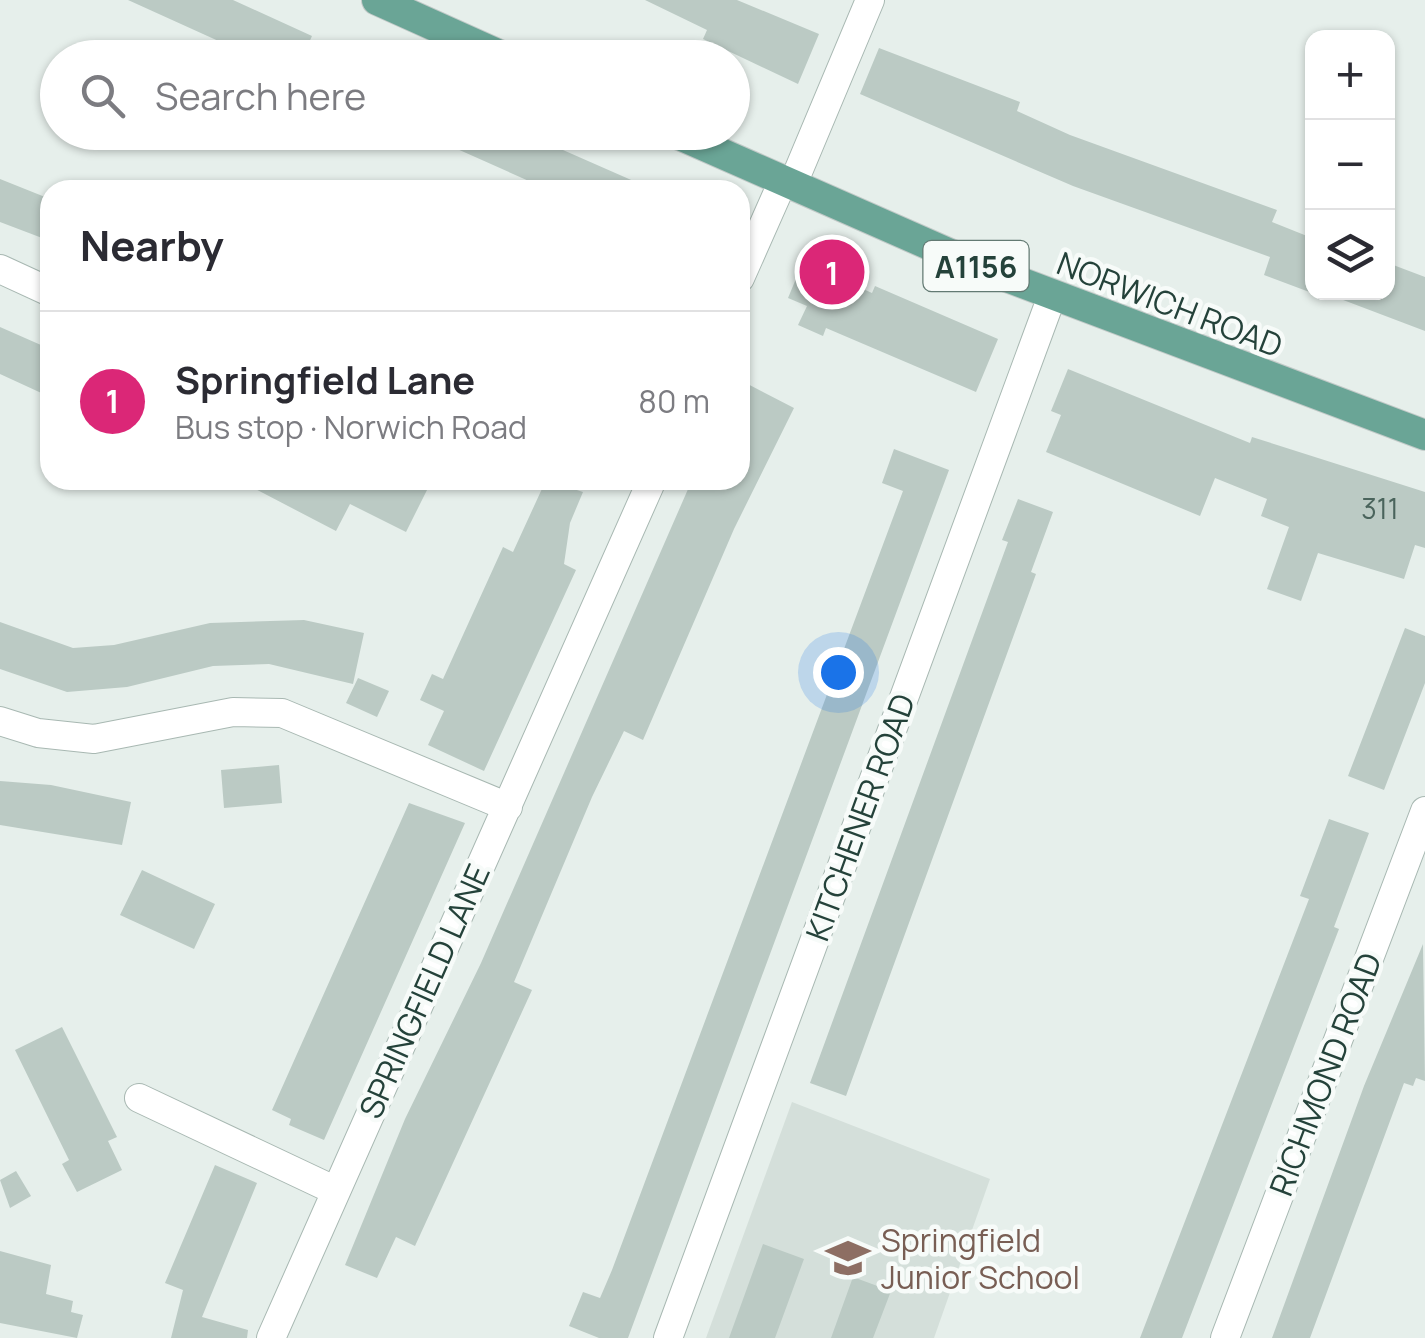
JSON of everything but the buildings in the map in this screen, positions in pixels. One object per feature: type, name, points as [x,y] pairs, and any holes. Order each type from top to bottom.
[{"type":"main road","points":[[377,0],[466,40]]},
{"type":"main road","name":"NORWICH ROAD","points":[[713,150],[1052,296],[1425,435]]},
{"type":"street","points":[[750,258],[788,184],[870,0]]},
{"type":"street","points":[[0,269],[40,287]]},
{"type":"street","name":"KITCHENER ROAD","points":[[668,1338],[1052,296]]},
{"type":"street","name":"SPRINGFIELD LANE","points":[[271,1338],[647,490]]},
{"type":"street","points":[[0,721],[38,733],[94,739],[233,712],[282,713],[508,807]]},
{"type":"street","name":"RICHMOND ROAD","points":[[1225,1338],[1425,811]]},
{"type":"street","points":[[138,1098],[334,1190]]},
{"type":"shaded area","name":"Springfield Junior School","points":[[792,1102],[990,1179],[934,1338],[706,1338]]},
{"type":"place","name":"Springfield Lane","points":[[832,272]]},
{"type":"place","name":"Springfield Junior School","points":[[848,1258]]}]
